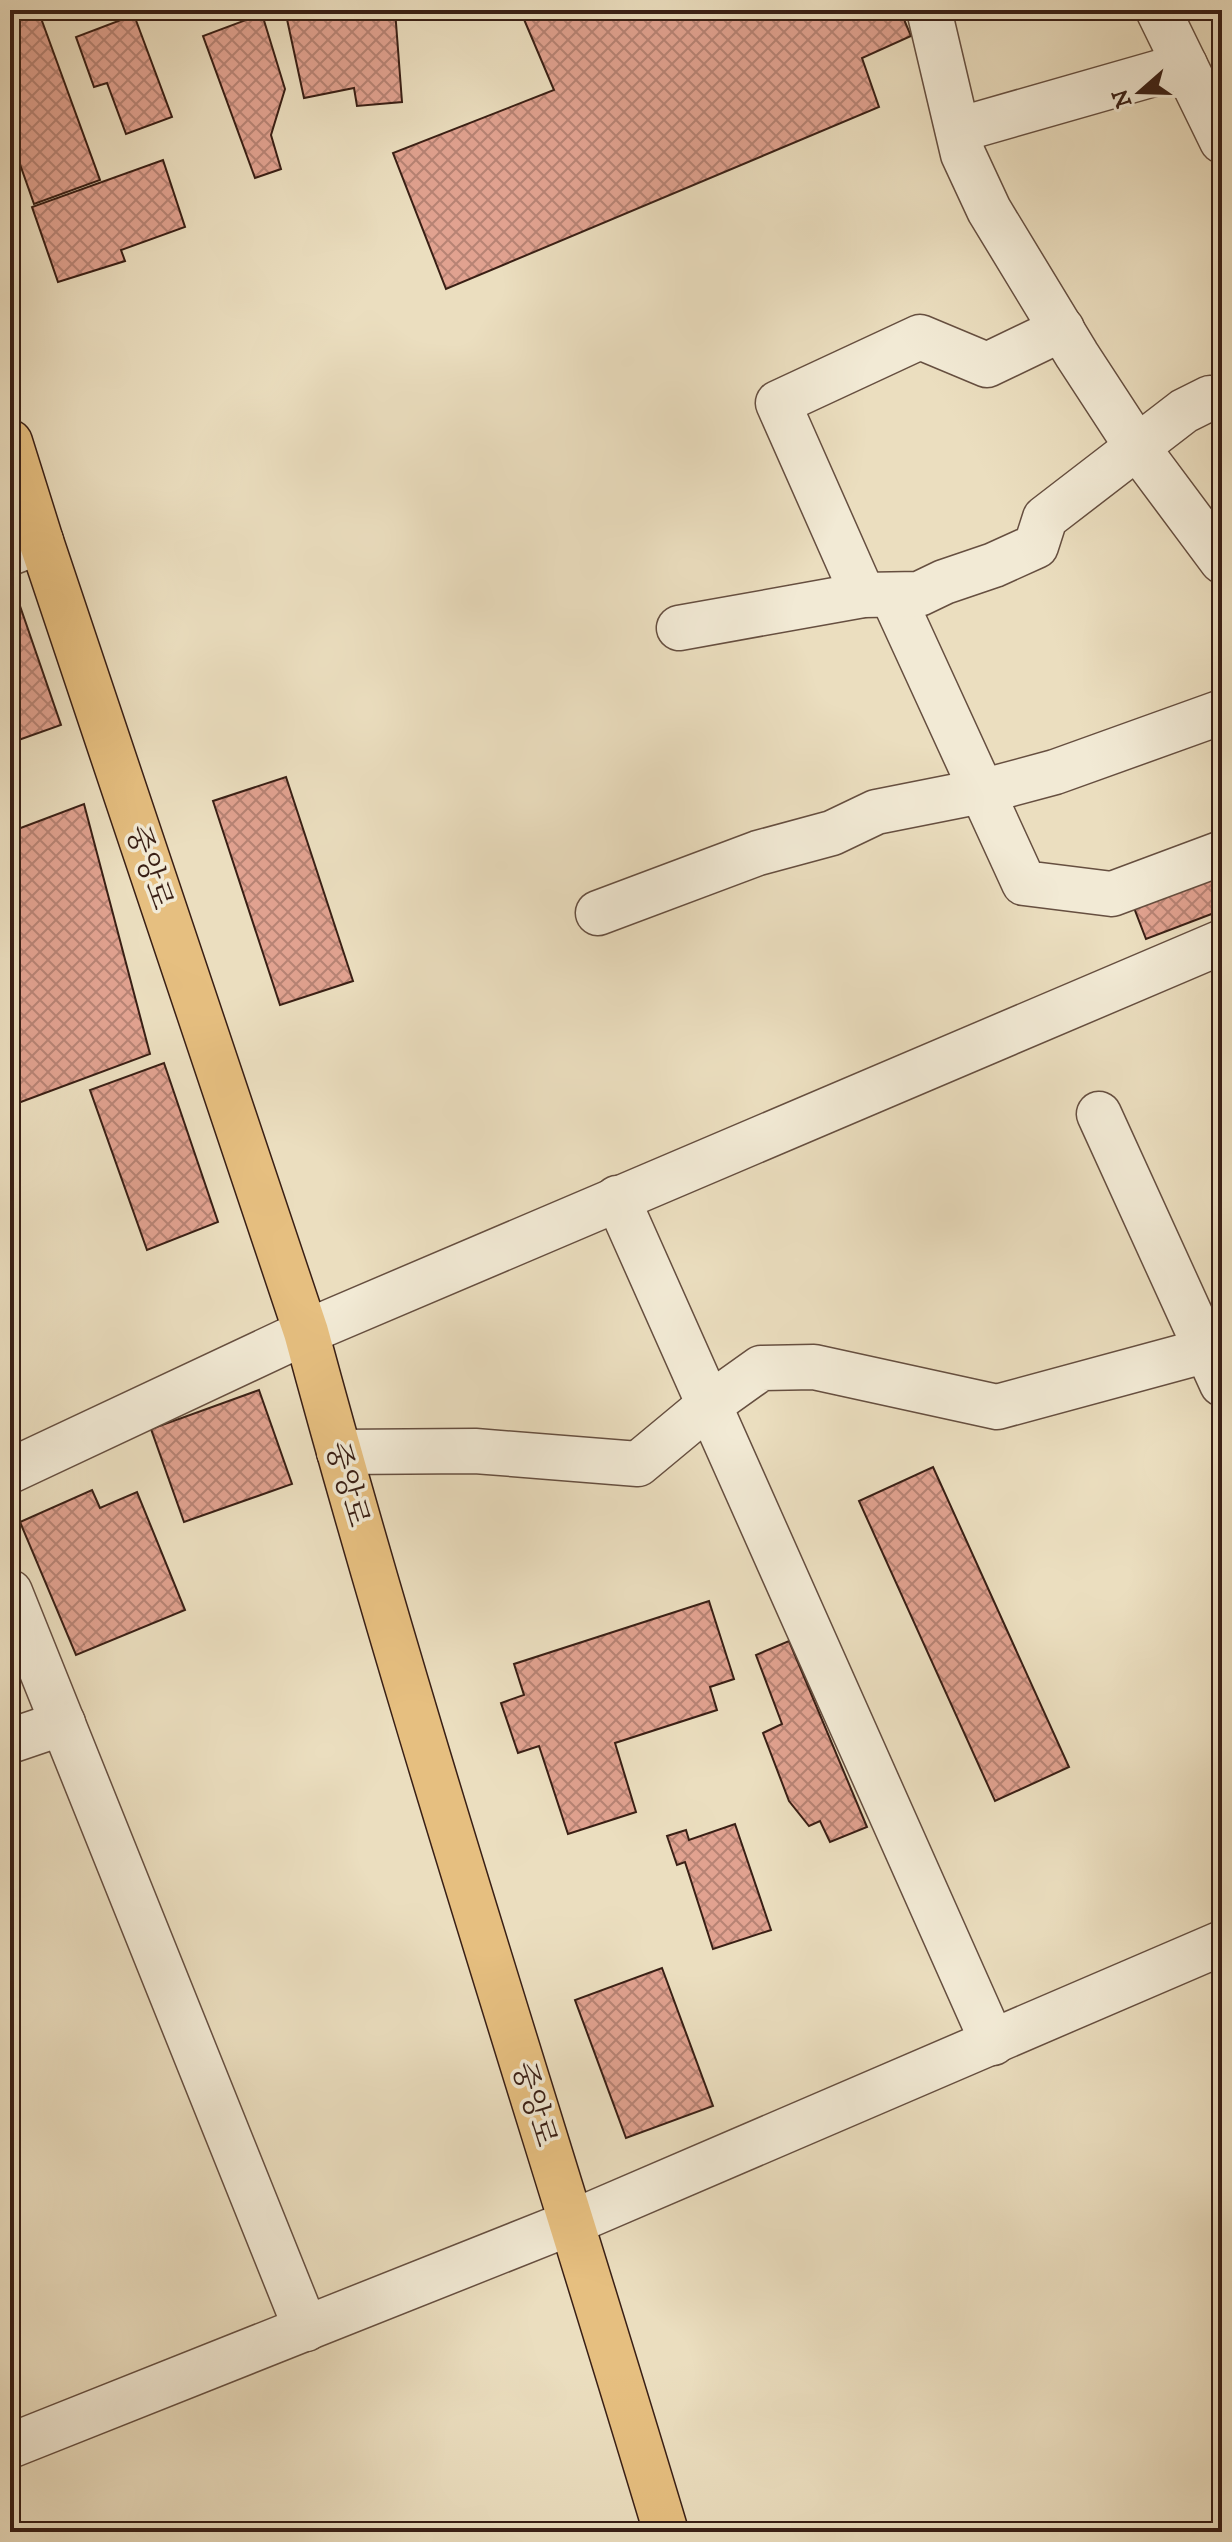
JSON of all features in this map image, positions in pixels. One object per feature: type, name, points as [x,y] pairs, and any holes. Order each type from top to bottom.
[{"type":"main road","name":"중앙로","points":[[10,442],[25,547],[306,1332],[455,1849],[573,2222],[666,2532]]},
{"type":"street","points":[[929,10],[963,154],[989,210],[1137,447],[1222,561]]},
{"type":"street","points":[[1158,10],[1222,141]]},
{"type":"street","points":[[958,130],[1185,65]]},
{"type":"street","points":[[1062,329],[987,365],[920,337],[778,403],[981,791],[1024,883],[1112,894],[1222,853]]},
{"type":"street","points":[[679,628],[878,595],[919,594],[994,565],[1036,546],[1045,518],[1184,411],[1210,398],[1222,400]]},
{"type":"street","points":[[598,913],[758,853],[832,833],[876,812],[981,791],[1055,772],[1222,712]]},
{"type":"street","points":[[10,1471],[306,1332],[1222,942]]},
{"type":"street","points":[[339,1452],[475,1451],[638,1464],[709,1405],[761,1368],[814,1367],[997,1407],[1138,1370],[1217,1360],[1099,1114]]},
{"type":"street","points":[[617,1198],[993,2043]]},
{"type":"street","points":[[10,1592],[306,2329]]},
{"type":"street","points":[[10,1741],[63,1723]]},
{"type":"street","points":[[10,2446],[573,2222],[1222,1943]]},
{"type":"building","points":[[38,10],[100,180],[34,204],[10,136],[10,21]]},
{"type":"building","points":[[285,10],[395,10],[402,102],[357,106],[354,88],[304,98]]},
{"type":"building","points":[[520,10],[900,10],[911,36],[862,58],[879,107],[446,289],[393,153],[554,90]]},
{"type":"building","points":[[262,14],[285,89],[271,135],[281,169],[255,178],[203,36]]},
{"type":"building","points":[[134,15],[172,117],[126,134],[107,83],[94,87],[76,37]]},
{"type":"building","points":[[163,160],[185,227],[121,250],[125,261],[58,282],[32,207]]},
{"type":"building","points":[[10,577],[61,725],[10,743]]},
{"type":"building","points":[[286,777],[353,981],[280,1005],[213,801]]},
{"type":"building","points":[[84,804],[150,1054],[10,1106],[10,832]]},
{"type":"building","points":[[1222,865],[1222,910],[1146,939],[1131,900]]},
{"type":"building","points":[[164,1063],[218,1222],[147,1250],[90,1090]]},
{"type":"building","points":[[259,1390],[292,1484],[184,1522],[151,1429]]},
{"type":"building","points":[[933,1467],[1069,1767],[995,1801],[859,1501]]},
{"type":"building","points":[[92,1490],[100,1508],[137,1492],[185,1610],[76,1655],[20,1522]]},
{"type":"building","points":[[709,1601],[734,1679],[710,1687],[717,1710],[615,1743],[636,1812],[568,1834],[539,1746],[518,1753],[501,1703],[524,1695],[514,1664]]},
{"type":"building","points":[[789,1641],[867,1827],[830,1842],[820,1821],[809,1826],[789,1801],[763,1733],[782,1724],[756,1655]]},
{"type":"building","points":[[735,1824],[771,1930],[713,1949],[685,1862],[677,1865],[667,1836],[686,1830],[689,1840]]},
{"type":"building","points":[[662,1968],[713,2106],[626,2138],[575,2000]]}]
